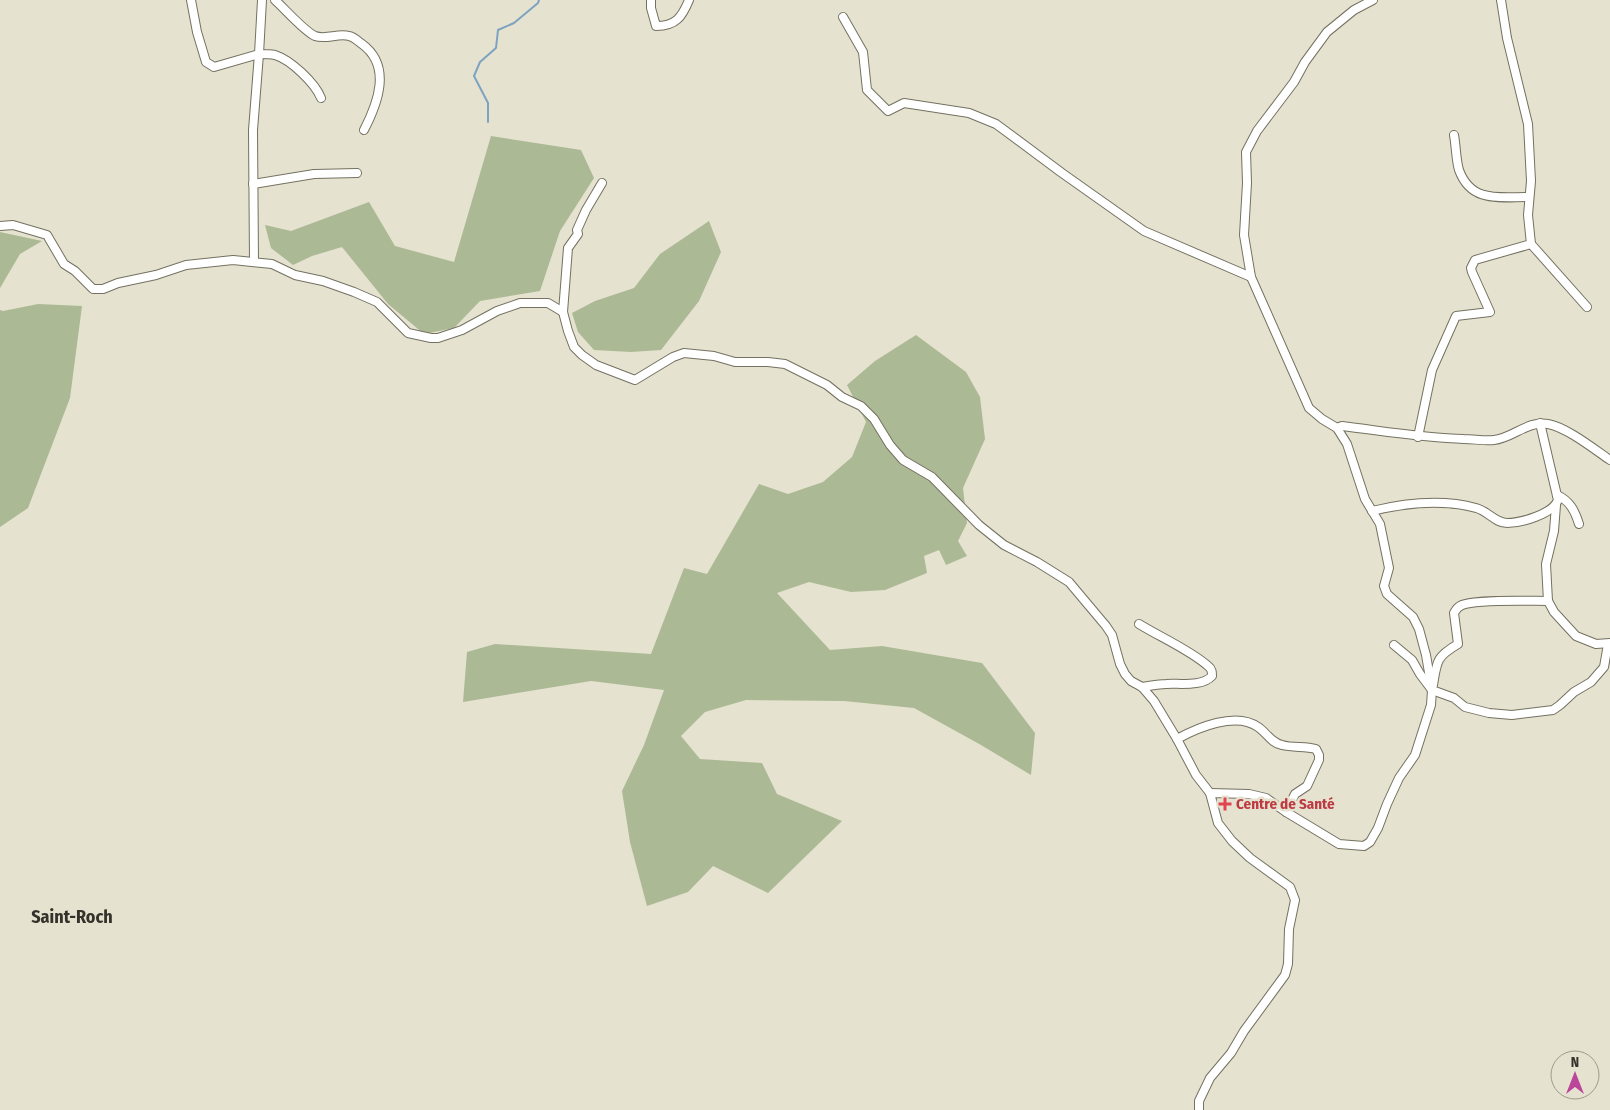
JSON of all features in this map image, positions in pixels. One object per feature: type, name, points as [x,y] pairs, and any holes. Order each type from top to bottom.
[{"type":"street","points":[[191,0],[197,32],[206,62],[214,67],[259,54],[277,56],[289,63],[311,83],[321,98]]},
{"type":"street","points":[[254,262],[253,130],[262,0]]},
{"type":"street","points":[[275,0],[310,33],[323,37],[352,36],[369,49],[376,60],[380,85],[375,108],[364,130]]},
{"type":"street","points":[[651,0],[651,8],[656,26],[667,26],[681,17],[689,0]]},
{"type":"street","points":[[1373,0],[1354,10],[1327,32],[1305,62],[1289,89],[1257,130],[1246,152],[1247,183],[1244,235],[1251,277],[1309,408],[1337,428],[1347,444],[1365,499],[1380,524],[1386,547],[1389,568],[1384,586],[1386,594],[1413,617],[1419,629],[1432,690]]},
{"type":"street","points":[[1501,0],[1507,38],[1528,124],[1531,181],[1528,198],[1528,225],[1531,244],[1587,307]]},
{"type":"street","points":[[843,17],[863,52],[867,90],[888,111],[904,103],[969,113],[996,124],[1144,231],[1251,277]]},
{"type":"street","points":[[1454,135],[1459,170],[1470,189],[1478,194],[1491,197],[1528,198]]},
{"type":"street","points":[[253,184],[314,174],[357,173]]},
{"type":"street","points":[[602,183],[586,210],[577,230],[578,234],[568,248],[563,312],[574,347],[596,365],[635,380],[673,357],[684,353],[714,356],[735,362],[784,364],[827,385],[842,397],[861,406],[874,419],[890,445],[903,460],[932,477],[979,525],[1004,545],[1038,562],[1069,582],[1112,635],[1120,664],[1125,674],[1131,681],[1142,687],[1154,701],[1196,775],[1210,794],[1218,823],[1250,858],[1290,887],[1295,900],[1289,929],[1288,964],[1285,975],[1244,1031],[1231,1053],[1210,1078],[1199,1102],[1199,1110]]},
{"type":"street","points":[[0,226],[13,225],[47,235],[64,264],[75,271],[93,289],[103,289],[118,283],[186,266],[233,260],[272,264],[295,275],[341,287],[376,302],[408,333],[421,337],[438,338],[462,330],[497,311],[520,303],[548,303],[563,312]]},
{"type":"street","points":[[1418,436],[1432,370],[1456,316],[1490,312],[1472,272],[1472,264],[1475,260],[1531,244]]},
{"type":"street","points":[[1394,645],[1412,660],[1432,690],[1454,698],[1465,707],[1512,716],[1552,710],[1574,692],[1591,682],[1604,667],[1609,643],[1596,644],[1576,636],[1554,612],[1548,601],[1546,564],[1554,531],[1557,494],[1540,423]]},
{"type":"street","points":[[1337,428],[1342,426],[1418,436],[1493,440],[1506,438],[1533,424],[1551,424],[1580,439],[1610,460]]},
{"type":"street","points":[[1557,494],[1564,498],[1572,507],[1579,524]]},
{"type":"street","points":[[1372,511],[1412,504],[1454,505],[1477,508],[1498,522],[1506,523],[1540,515],[1556,505]]},
{"type":"street","points":[[1210,794],[1249,794],[1266,798],[1339,844],[1364,846],[1370,842],[1378,828],[1399,778],[1415,754],[1431,705],[1436,667],[1440,658],[1446,650],[1458,644],[1454,613],[1457,608],[1464,604],[1477,602],[1548,601]]},
{"type":"street","points":[[1139,624],[1186,651],[1209,666],[1212,671],[1212,676],[1209,680],[1201,682],[1142,687]]},
{"type":"street","points":[[1177,739],[1196,729],[1213,724],[1231,721],[1246,722],[1256,725],[1274,742],[1282,745],[1316,749],[1319,755],[1318,760],[1307,786],[1295,794],[1286,812]]},
{"type":"green space","points":[[491,136],[581,150],[594,178],[560,231],[540,291],[480,301],[454,328],[424,334],[388,304],[342,247],[312,256],[293,265],[271,248],[265,225],[291,231],[369,202],[395,246],[454,262]]},
{"type":"green space","points":[[709,221],[721,252],[699,301],[661,350],[631,352],[594,350],[578,332],[572,313],[595,301],[634,288],[660,254]]},
{"type":"green space","points":[[0,232],[42,241],[20,254],[0,288]]},
{"type":"green space","points":[[38,304],[82,306],[70,398],[28,508],[0,527],[0,310]]},
{"type":"green space","points":[[916,335],[966,372],[980,397],[985,439],[963,488],[967,523],[958,541],[967,556],[946,565],[939,550],[924,556],[927,573],[885,590],[851,592],[809,582],[777,593],[830,650],[882,646],[982,663],[1035,733],[1031,775],[914,708],[844,701],[746,700],[705,712],[681,736],[700,759],[762,763],[777,794],[842,821],[768,893],[713,866],[688,892],[647,906],[630,842],[622,791],[644,745],[664,690],[591,681],[463,702],[467,652],[495,644],[651,654],[684,568],[707,574],[759,484],[788,494],[823,482],[852,457],[866,422],[847,385],[875,361]]},
{"type":"waterway","points":[[488,122],[488,103],[474,76],[480,62],[496,48],[498,30],[514,23],[538,3],[539,0]]},
{"type":"place","name":"Centre de Santé","points":[[1225,804]]},
{"type":"district","name":"Saint-Roch","points":[[72,917]]}]
